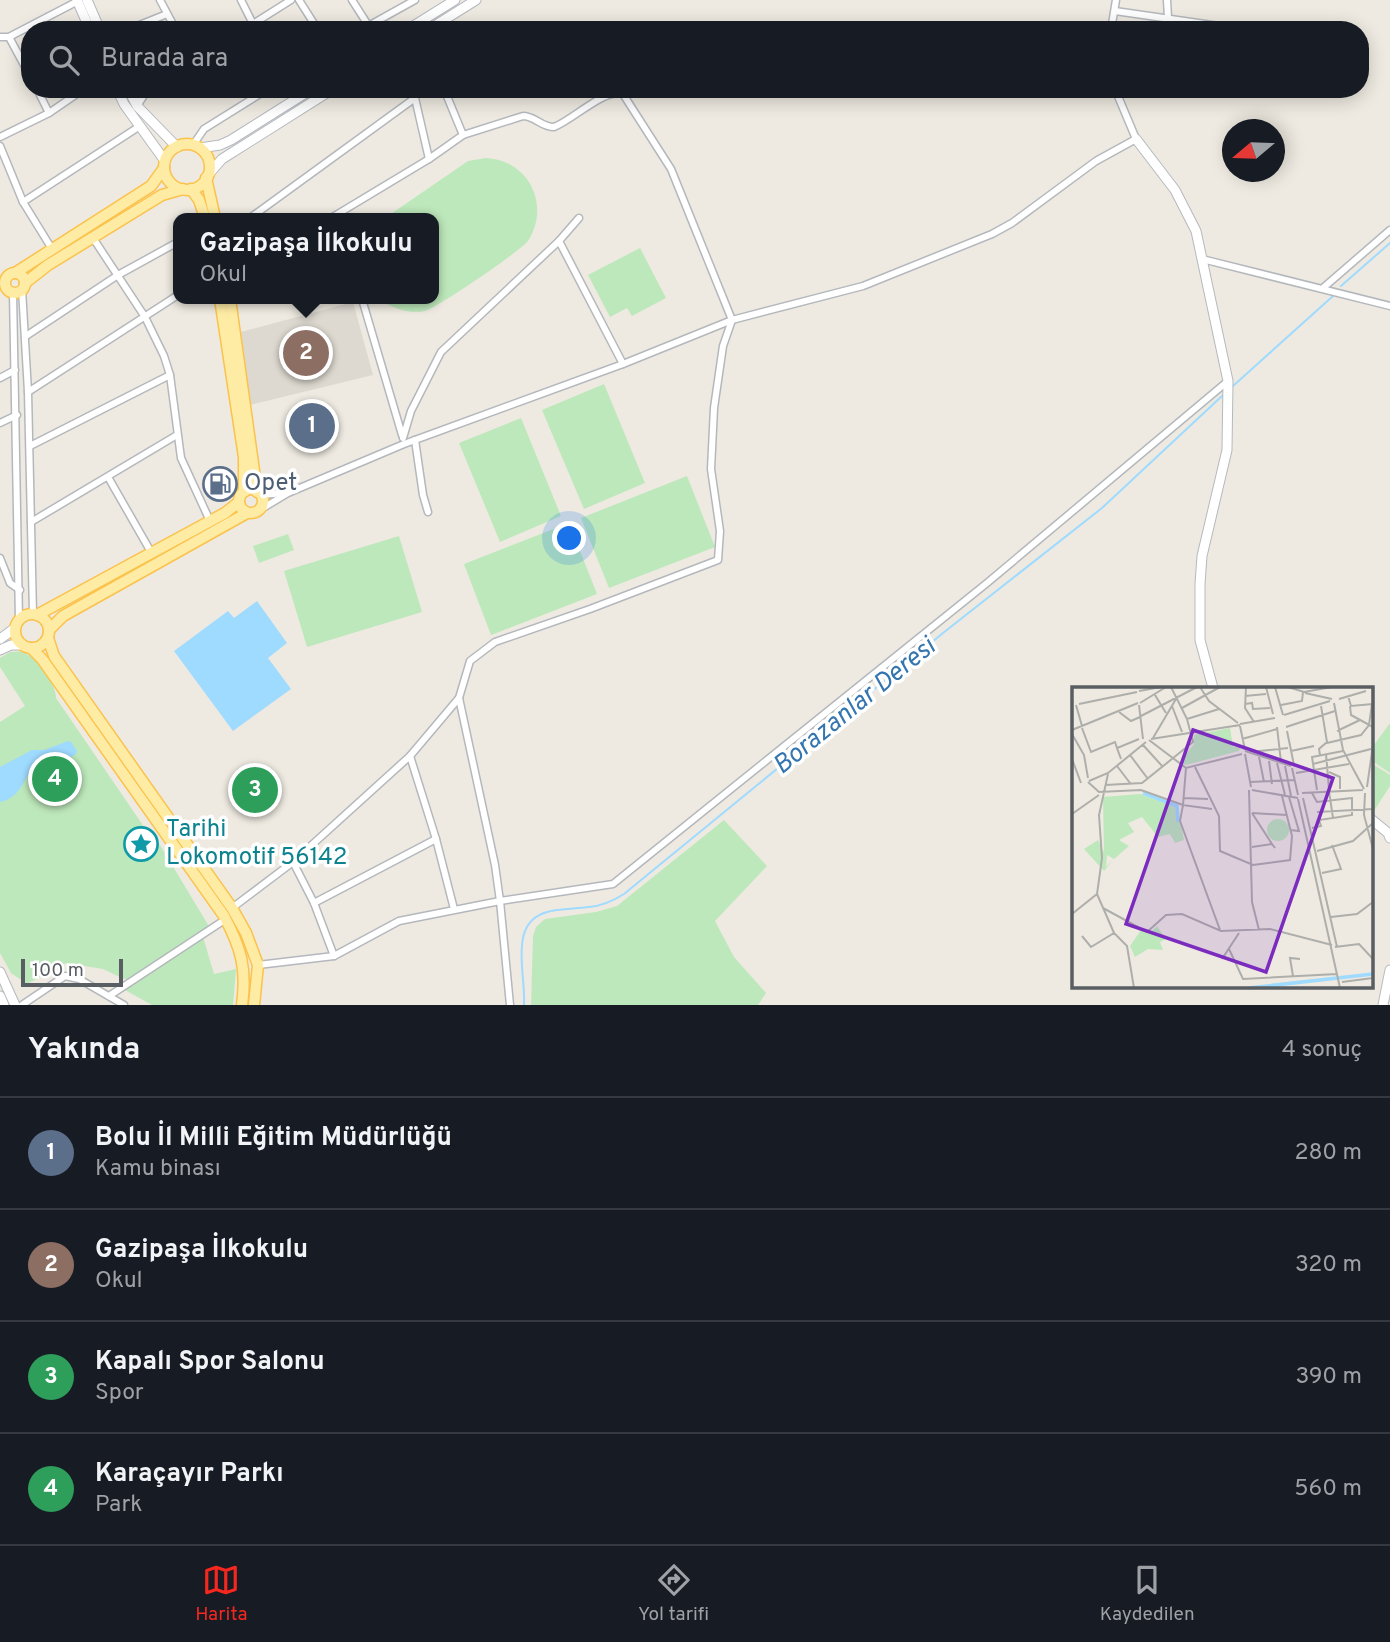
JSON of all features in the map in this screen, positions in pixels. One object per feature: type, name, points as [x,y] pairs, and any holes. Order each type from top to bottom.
[{"type":"main road","points":[[77,0],[86,21]]},
{"type":"main road","points":[[87,0],[96,21]]},
{"type":"main road","points":[[421,21],[455,0]]},
{"type":"main road","points":[[442,21],[476,0]]},
{"type":"main road","points":[[123,98],[165,164],[170,181],[187,189],[199,200],[203,213]]},
{"type":"main road","points":[[133,98],[137,106],[177,147]]},
{"type":"main road","points":[[14,291],[5,285],[7,278],[151,186],[168,154],[177,147],[220,145],[298,98]]},
{"type":"main road","points":[[14,291],[48,265],[162,195],[198,186],[222,159],[318,98]]},
{"type":"main road","points":[[1136,139],[1175,190],[1196,231],[1228,381],[1227,450],[1202,556],[1200,584],[1200,640],[1213,687]]},
{"type":"main road","points":[[196,146],[208,159],[207,176],[214,213]]},
{"type":"main road","points":[[7,278],[23,277],[14,291]]},
{"type":"main road","points":[[220,304],[244,457],[241,508],[252,512]]},
{"type":"main road","points":[[0,650],[11,645],[27,647],[43,644],[63,616],[262,504],[231,304]]},
{"type":"main road","points":[[0,639],[25,615],[35,614],[210,522],[252,490],[259,493]]},
{"type":"main road","points":[[35,614],[44,619],[54,656],[232,908],[246,933],[258,965],[254,1005]]},
{"type":"main road","points":[[17,624],[16,636],[42,659],[226,919],[239,943],[244,965],[242,1005]]},
{"type":"main road","points":[[1372,820],[1390,838]]},
{"type":"main road","points":[[1383,1005],[1390,970]]},
{"type":"main road","points":[[0,972],[15,1005]]},
{"type":"main road","points":[[0,996],[4,1005]]},
{"type":"street","points":[[38,21],[77,0]]},
{"type":"street","points":[[160,0],[171,21]]},
{"type":"street","points":[[241,0],[252,21]]},
{"type":"street","points":[[263,21],[291,0]]},
{"type":"street","points":[[299,0],[312,21]]},
{"type":"street","points":[[352,0],[365,21]]},
{"type":"street","points":[[375,21],[415,0]]},
{"type":"street","points":[[1113,21],[1116,0]]},
{"type":"street","points":[[1167,0],[1168,18]]},
{"type":"street","points":[[1115,11],[1187,21]]},
{"type":"street","points":[[154,21],[167,14]]},
{"type":"street","points":[[0,37],[9,37],[21,30]]},
{"type":"street","points":[[9,37],[21,59]]},
{"type":"street","points":[[42,98],[50,113]]},
{"type":"street","points":[[0,137],[50,113],[71,98]]},
{"type":"street","points":[[137,106],[142,98]]},
{"type":"street","points":[[196,146],[204,128],[253,98]]},
{"type":"street","points":[[257,213],[415,98],[429,159]]},
{"type":"street","points":[[448,98],[463,135]]},
{"type":"street","points":[[341,213],[463,135],[523,116],[531,116],[548,127],[554,127],[601,98]]},
{"type":"street","points":[[232,908],[293,862],[410,756],[459,698],[470,661],[495,642],[718,560],[720,531],[711,468],[714,408],[723,346],[732,320],[671,169],[627,98]]},
{"type":"street","points":[[252,512],[403,441],[415,440],[623,364],[732,320],[863,286],[973,243],[1012,223],[1096,161],[1136,139],[1119,98]]},
{"type":"street","points":[[23,202],[140,126]]},
{"type":"street","points":[[0,146],[23,202],[52,249]]},
{"type":"street","points":[[403,441],[411,411],[442,352],[559,241],[579,218]]},
{"type":"street","points":[[1323,288],[1390,230]]},
{"type":"street","points":[[93,238],[145,317],[164,356],[170,375],[181,458],[210,522]]},
{"type":"street","points":[[559,241],[623,364]]},
{"type":"street","points":[[26,336],[118,275],[173,245]]},
{"type":"street","points":[[1202,259],[1390,306]]},
{"type":"street","points":[[14,291],[26,336],[35,614]]},
{"type":"street","points":[[14,291],[20,590],[17,624]]},
{"type":"street","points":[[28,392],[173,298]]},
{"type":"street","points":[[363,304],[403,441]]},
{"type":"street","points":[[0,378],[15,370]]},
{"type":"street","points":[[30,446],[170,375]]},
{"type":"street","points":[[258,965],[334,956],[399,921],[500,901],[613,884],[987,583],[1228,381]]},
{"type":"street","points":[[0,423],[17,415]]},
{"type":"street","points":[[31,522],[177,435]]},
{"type":"street","points":[[415,440],[428,512]]},
{"type":"street","points":[[107,477],[151,552]]},
{"type":"street","points":[[259,493],[288,493]]},
{"type":"street","points":[[0,558],[10,583],[20,590]]},
{"type":"street","points":[[459,698],[495,865],[510,1005]]},
{"type":"street","points":[[410,756],[454,909]]},
{"type":"street","points":[[314,903],[436,839]]},
{"type":"street","points":[[293,862],[314,903],[334,956]]},
{"type":"street","points":[[109,996],[226,919]]},
{"type":"street","points":[[22,1005],[65,976],[79,979],[124,1005]]},
{"type":"shaded area","points":[[354,304],[373,375],[250,405],[241,332]]},
{"type":"green space","points":[[486,158],[501,161],[524,176],[536,199],[535,227],[528,241],[510,256],[439,304],[439,213],[392,213],[468,161]]},
{"type":"green space","points":[[640,248],[666,298],[632,316],[627,308],[610,317],[588,275]]},
{"type":"green space","points":[[387,304],[439,304],[425,311],[413,312]]},
{"type":"green space","points":[[604,384],[645,483],[584,509],[542,410]]},
{"type":"green space","points":[[521,418],[561,516],[500,542],[459,443]]},
{"type":"green space","points":[[687,476],[715,547],[609,588],[581,518]]},
{"type":"green space","points":[[569,523],[597,594],[491,635],[464,564]]},
{"type":"green space","points":[[288,534],[294,550],[259,563],[253,546]]},
{"type":"green space","points":[[399,536],[422,612],[307,647],[284,571]]},
{"type":"green space","points":[[10,652],[28,655],[45,671],[53,685],[56,698],[151,837],[154,836],[157,840],[210,928],[129,979],[103,969],[66,963],[27,984],[11,973],[0,953],[0,722],[25,706],[0,667],[0,658]]},
{"type":"green space","points":[[1390,723],[1390,773],[1372,761],[1372,748]]},
{"type":"green space","points":[[1372,764],[1390,775],[1390,786],[1372,814]]},
{"type":"green space","points":[[724,820],[767,866],[715,921],[734,957],[766,993],[758,1005],[531,1005],[533,936],[536,927],[545,919],[596,912],[617,906]]},
{"type":"green space","points":[[203,937],[214,974],[236,969],[233,1005],[152,1005],[123,989]]},
{"type":"water","points":[[257,601],[287,643],[268,658],[291,689],[233,731],[174,651],[228,611],[234,618]]},
{"type":"water","points":[[68,741],[77,751],[76,754],[59,765],[29,773],[14,795],[0,802],[0,767],[32,750],[44,750]]},
{"type":"waterway","name":"Borazanlar Deresi","points":[[1341,286],[1390,243]]},
{"type":"waterway","name":"Borazanlar Deresi","points":[[1233,386],[1333,296]]},
{"type":"waterway","name":"Borazanlar Deresi","points":[[524,1005],[522,945],[525,932],[537,916],[556,910],[598,906],[624,894],[943,633],[1102,508],[1222,396]]},
{"type":"place","name":"Gazipaşa İlkokulu","points":[[306,353]]},
{"type":"place","name":"Bolu İl Milli Eğitim Müdürlüğü","points":[[312,426]]},
{"type":"place","name":"Opet","points":[[220,484]]},
{"type":"place","name":"Karaçayır Parkı","points":[[55,779]]},
{"type":"place","name":"Kapalı Spor Salonu","points":[[255,790]]},
{"type":"place","name":"Tarihi Lokomotif 56142","points":[[141,844]]}]
